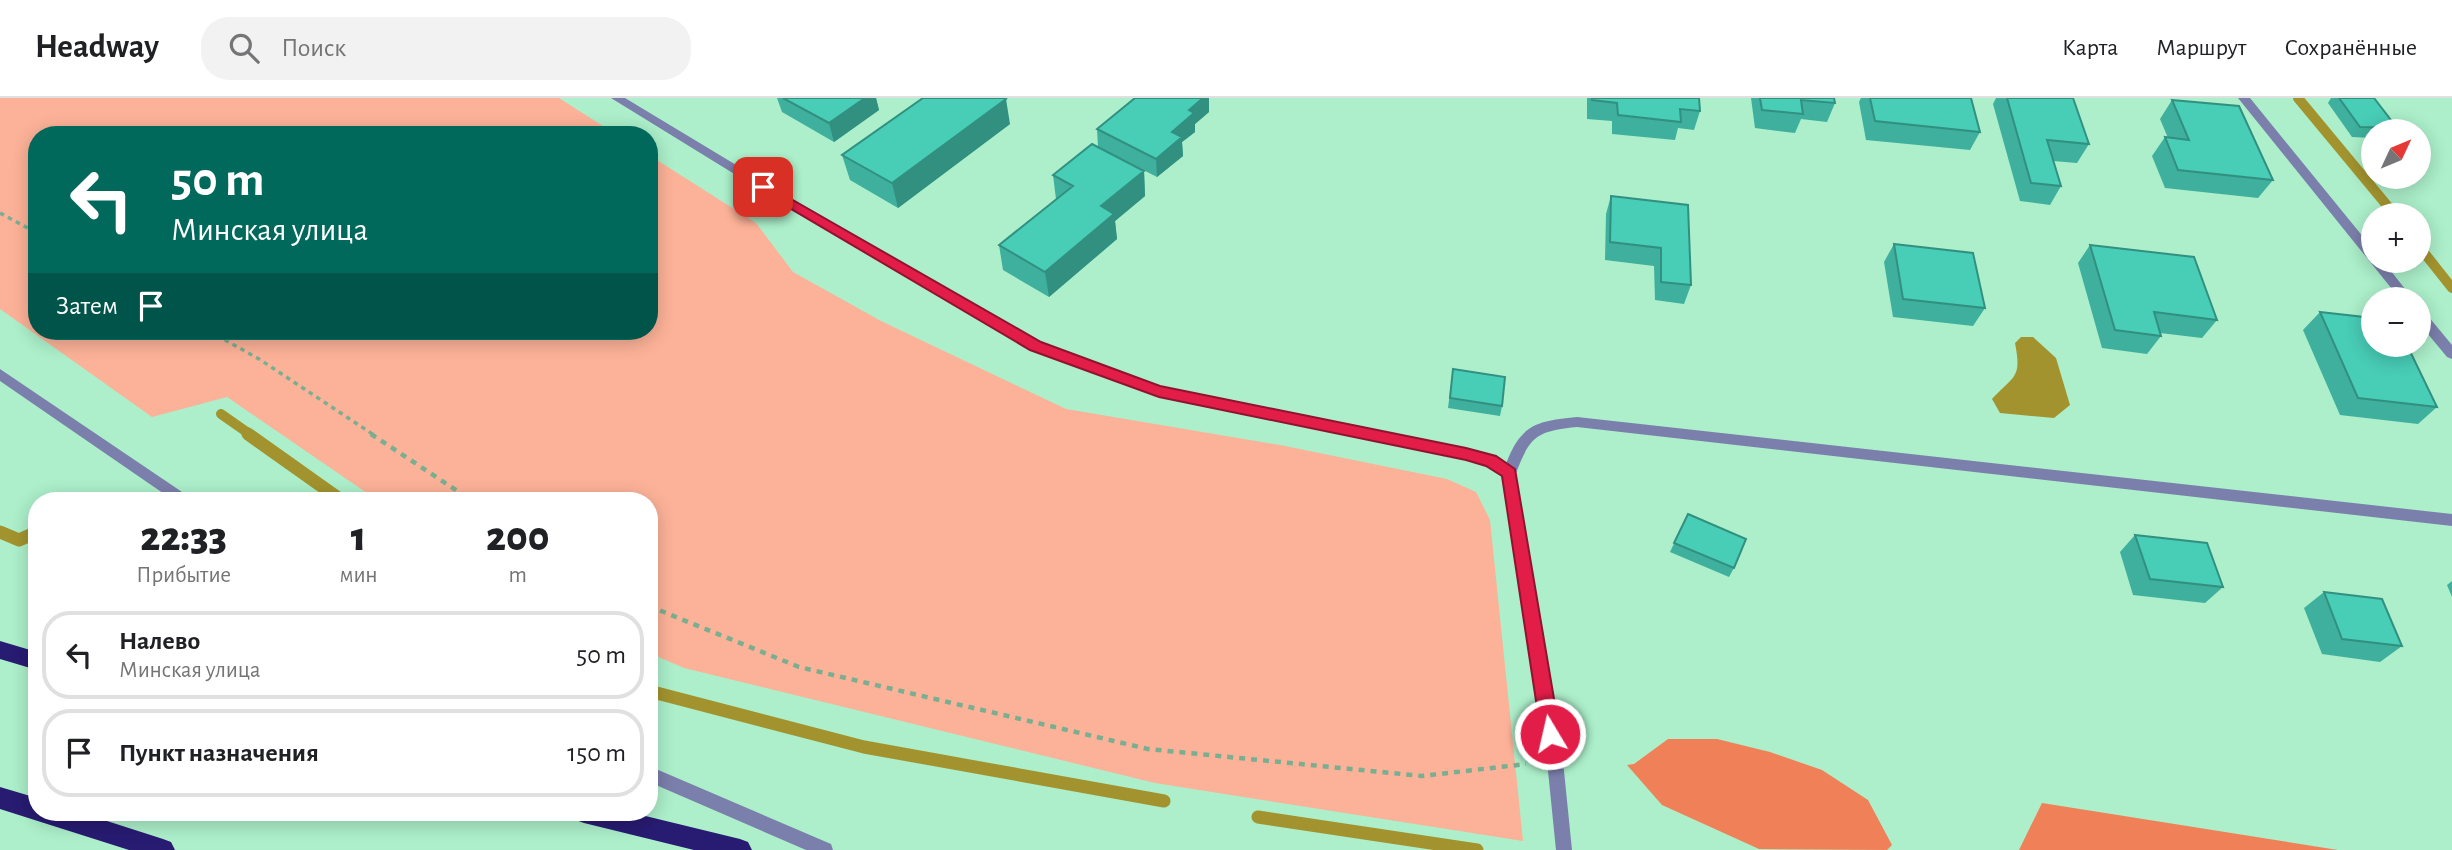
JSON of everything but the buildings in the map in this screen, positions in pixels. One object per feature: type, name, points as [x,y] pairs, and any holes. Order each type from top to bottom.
[{"type":"highway","points":[[0,650],[28,658]]},
{"type":"highway","points":[[0,798],[28,806]]},
{"type":"highway","points":[[73,821],[163,850]]},
{"type":"highway","points":[[621,821],[740,850]]},
{"type":"street","points":[[617,98],[1035,346],[1159,392],[1466,454],[1490,461],[1509,473]]},
{"type":"street","points":[[2244,98],[2361,242]]},
{"type":"street","points":[[2386,273],[2397,287]]},
{"type":"street","points":[[2431,329],[2452,354]]},
{"type":"street","points":[[0,374],[171,492]]},
{"type":"street","points":[[1564,850],[1555,761],[1509,473],[1520,443],[1541,425],[1577,422],[2452,520]]},
{"type":"street","points":[[658,778],[825,850]]},
{"type":"path","points":[[0,214],[28,228]]},
{"type":"path","points":[[225,340],[258,359],[459,492]]},
{"type":"path","points":[[658,610],[799,667],[1149,748],[1422,776],[1555,761]]},
{"type":"shaded area","points":[[0,98],[559,98],[603,126],[28,126],[28,329],[0,309]]},
{"type":"shaded area","points":[[658,161],[756,223],[793,272],[881,321],[1066,409],[1280,445],[1447,479],[1476,492],[1490,520],[1523,841],[1155,783],[684,668],[658,657],[658,492],[365,492],[227,397],[152,417],[44,340],[658,340]]},
{"type":"shaded area","points":[[2021,337],[2033,337],[2056,358],[2070,405],[2054,418],[2000,413],[1992,399],[2017,370],[2015,343]]},
{"type":"shaded area","points":[[1668,739],[1717,739],[1770,752],[1822,770],[1868,800],[1892,845],[1887,850],[1759,849],[1662,805],[1627,765],[1634,764]]},
{"type":"shaded area","points":[[2042,803],[2338,850],[2019,850]]},
{"type":"waterway","points":[[2298,98],[2385,203]]},
{"type":"waterway","points":[[2431,261],[2452,288]]},
{"type":"waterway","points":[[221,414],[251,435]]},
{"type":"waterway","points":[[248,434],[330,492]]},
{"type":"waterway","points":[[0,532],[19,540],[28,536]]},
{"type":"waterway","points":[[658,693],[864,747],[1164,801]]},
{"type":"waterway","points":[[1258,817],[1477,850]]},
{"type":"route","points":[[763,187],[1035,346],[1159,392],[1466,454],[1490,461],[1509,473],[1550,734]]}]
